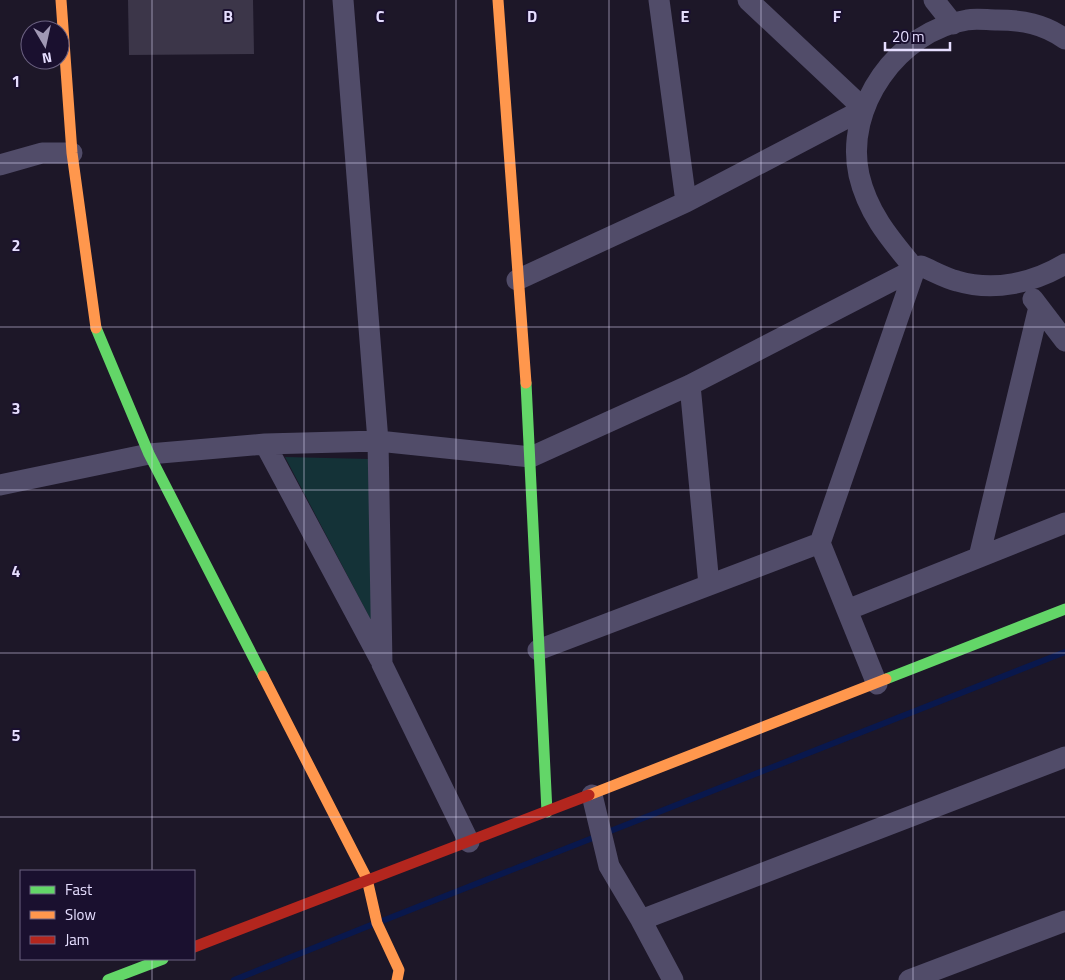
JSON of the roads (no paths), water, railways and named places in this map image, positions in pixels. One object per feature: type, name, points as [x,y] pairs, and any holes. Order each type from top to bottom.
[{"type":"street","points":[[61,0],[72,153],[96,327],[149,454],[367,879],[377,923],[398,975],[412,975]]},
{"type":"street","points":[[344,0],[378,441],[382,664]]},
{"type":"street","points":[[498,0],[531,457],[538,650],[547,812]]},
{"type":"street","points":[[659,0],[686,202]]},
{"type":"street","points":[[748,0],[864,109]]},
{"type":"street","points":[[934,0],[953,24]]},
{"type":"street","points":[[915,269],[884,232],[871,211],[859,174],[858,141],[864,109],[876,83],[893,60],[929,33],[966,20],[1022,20],[1056,32],[1065,39]]},
{"type":"street","points":[[517,280],[686,202],[864,109]]},
{"type":"street","points":[[0,165],[42,152],[72,153]]},
{"type":"street","points":[[0,485],[149,454],[265,444],[378,441],[531,457],[690,385],[921,266],[957,281],[988,286],[1020,283],[1046,275],[1065,264]]},
{"type":"street","points":[[877,684],[820,543],[915,269]]},
{"type":"street","points":[[1020,283],[1065,341]]},
{"type":"street","points":[[979,557],[1039,307]]},
{"type":"street","points":[[690,385],[710,586]]},
{"type":"street","points":[[265,444],[382,664],[469,842]]},
{"type":"street","points":[[847,610],[1065,523]]},
{"type":"street","points":[[538,650],[820,543]]},
{"type":"street","points":[[195,947],[367,879],[592,795],[1065,609]]},
{"type":"street","points":[[641,920],[1065,758]]},
{"type":"street","points":[[592,795],[609,866],[673,980]]},
{"type":"street","points":[[909,980],[1065,921]]},
{"type":"street","points":[[108,980],[160,960]]},
{"type":"waterway","points":[[382,921],[1065,652]]},
{"type":"waterway","points":[[234,980],[371,925]]}]
